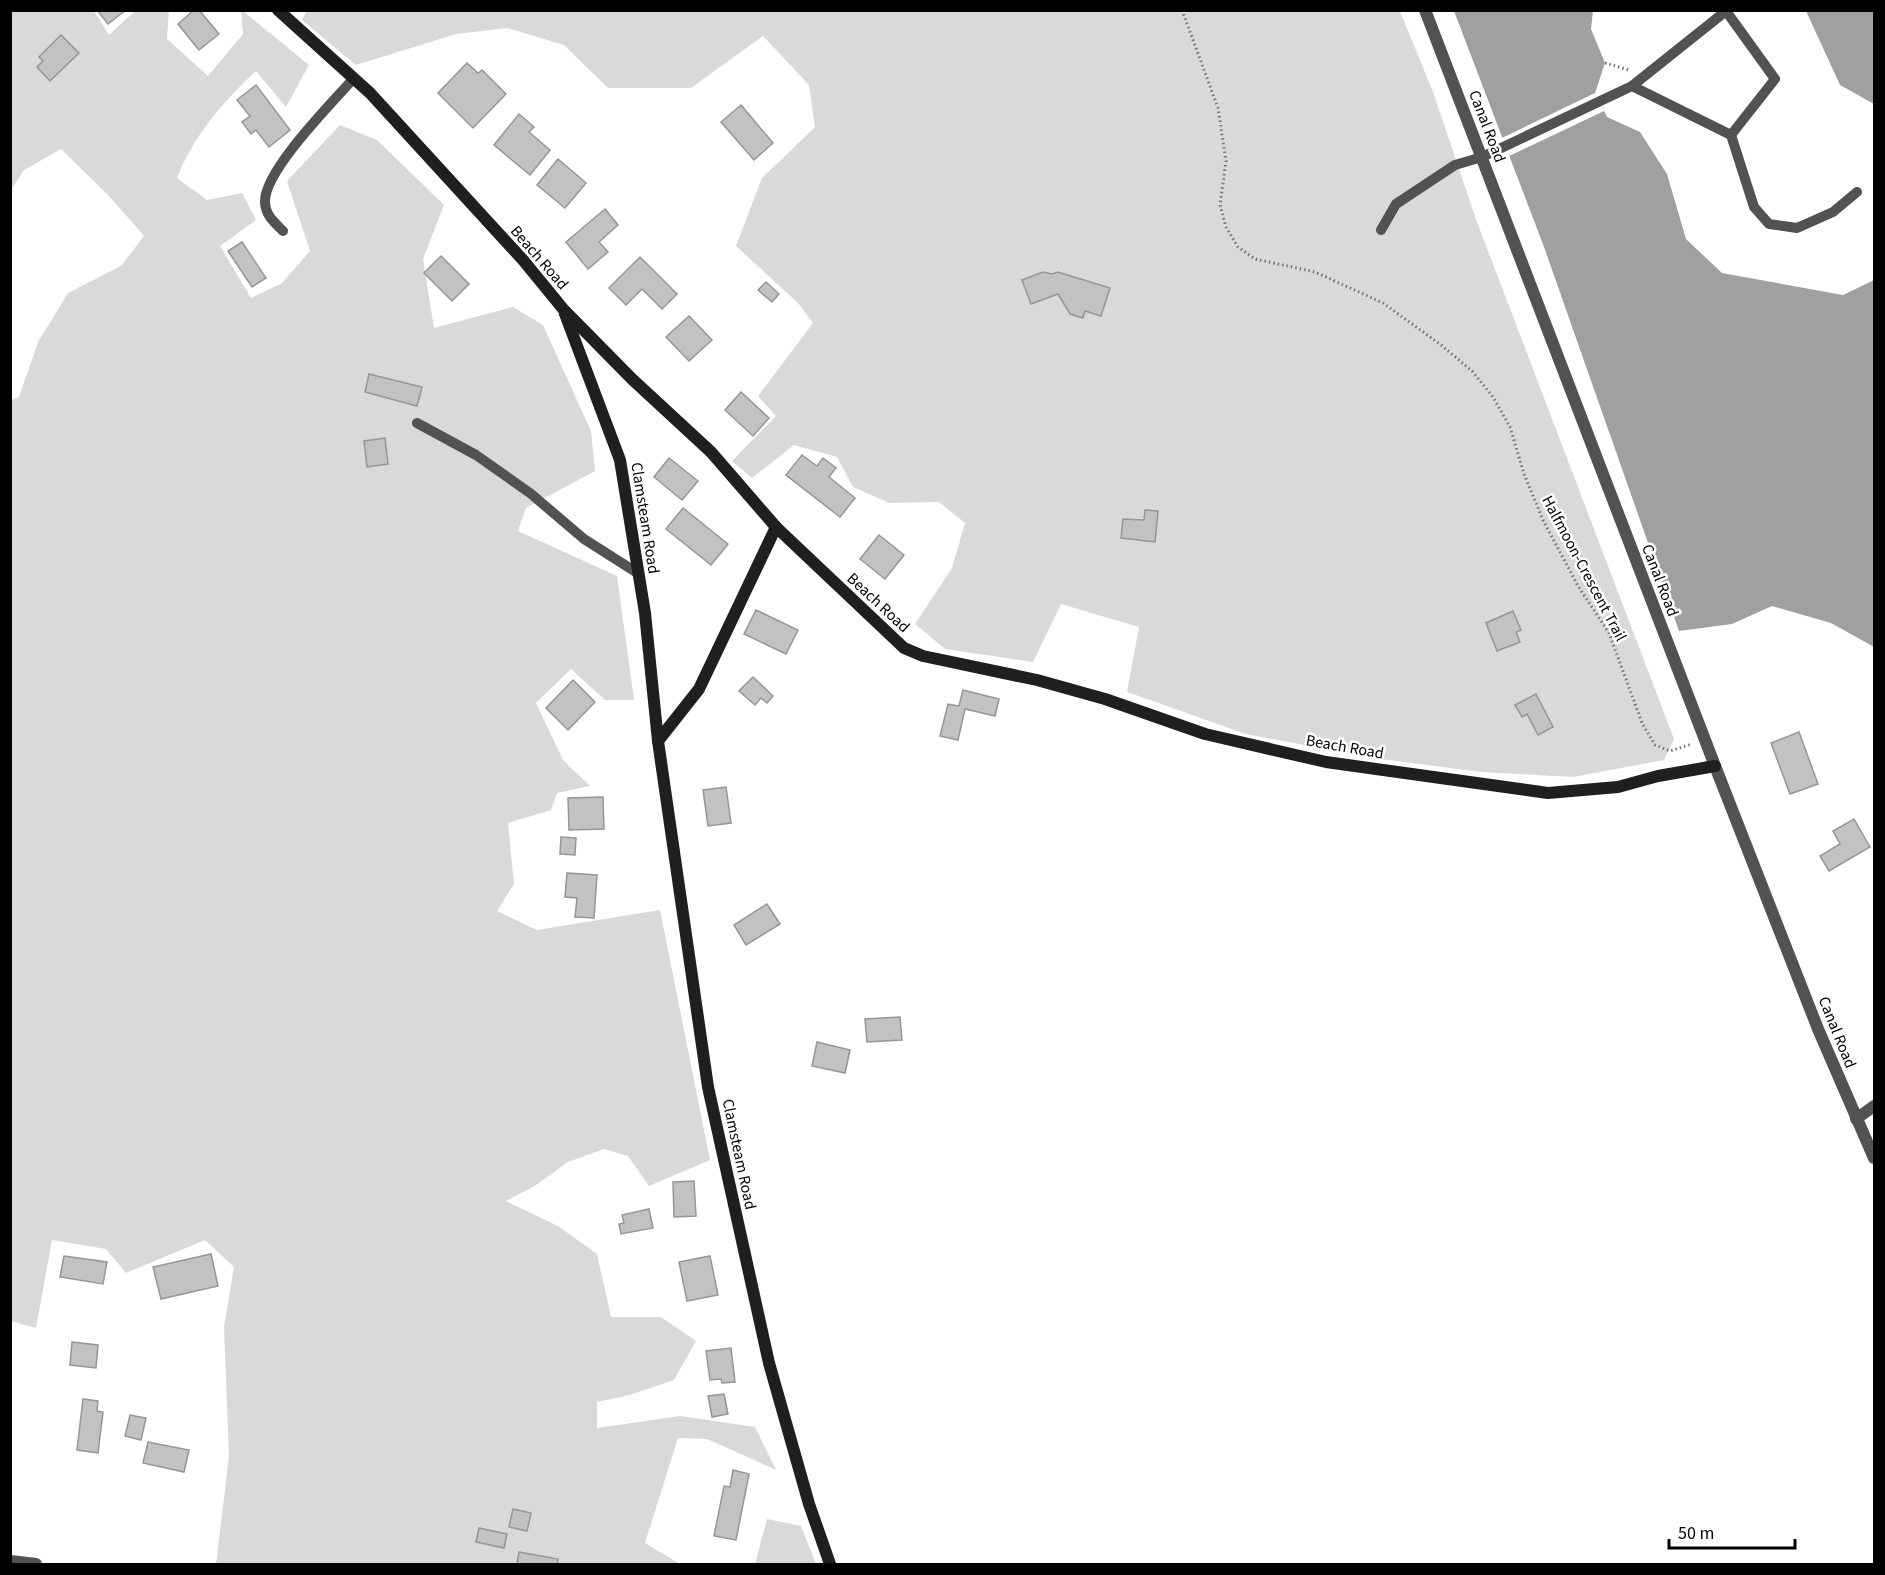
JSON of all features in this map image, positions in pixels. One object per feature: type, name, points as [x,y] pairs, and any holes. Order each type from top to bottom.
[{"type":"street","name":"Beach Road","points":[[278,10],[354,78],[523,260],[564,310],[632,379],[711,452],[776,527],[904,648],[923,656],[1036,680],[1106,699],[1205,734],[1326,762],[1548,793],[1618,787],[1658,776],[1715,766]]},
{"type":"street","name":"Canal Road","points":[[1425,10],[1715,766],[1856,1119],[1875,1158]]},
{"type":"street","name":"Clamsteam Road","points":[[564,310],[620,460],[639,573],[658,741],[708,1087],[769,1363],[809,1504],[830,1564]]},
{"type":"street","points":[[658,741],[699,689],[776,527]]},
{"type":"street","points":[[1856,1119],[1875,1106]]},
{"type":"street","points":[[10,1561],[36,1564]]},
{"type":"lane","points":[[1381,230],[1396,204],[1455,165],[1482,157],[1632,86],[1726,11],[1775,79],[1731,135]]},
{"type":"lane","points":[[283,231],[270,218],[265,200],[274,172],[354,78]]},
{"type":"lane","points":[[1632,86],[1731,135],[1754,207],[1769,224],[1797,228],[1833,212],[1857,192]]},
{"type":"lane","points":[[417,423],[476,455],[530,494],[584,539],[639,573]]},
{"type":"path","name":"Halfmoon-Crescent Trail","points":[[1182,10],[1218,108],[1226,161],[1220,205],[1226,227],[1238,247],[1255,259],[1315,272],[1383,303],[1441,345],[1472,371],[1493,397],[1510,427],[1524,474],[1543,520],[1578,586],[1609,633],[1642,723],[1655,745],[1670,751],[1705,740]]},
{"type":"path","points":[[1605,63],[1646,75]]},
{"type":"shaded area","points":[[307,10],[1400,11],[1433,92],[1477,222],[1674,739],[1664,760],[1573,777],[1482,772],[1373,758],[1246,734],[1127,692],[1139,627],[1061,604],[1033,662],[945,649],[915,624],[952,568],[965,523],[939,502],[889,503],[853,487],[837,457],[794,445],[752,478],[732,461],[776,416],[758,396],[813,323],[798,303],[736,246],[762,178],[815,127],[809,85],[763,36],[691,88],[608,88],[564,45],[507,28],[456,34],[356,65],[302,20]]},
{"type":"shaded area","points":[[11,11],[94,11],[109,35],[135,11],[169,11],[167,39],[208,76],[243,34],[241,11],[243,11],[309,65],[286,107],[256,71],[210,120],[184,162],[177,178],[207,200],[242,193],[256,220],[220,246],[251,298],[282,283],[310,251],[287,181],[340,125],[377,140],[444,205],[423,259],[434,328],[513,307],[543,325],[591,431],[595,471],[526,508],[518,531],[617,576],[634,700],[605,700],[571,669],[536,703],[563,760],[590,786],[557,793],[551,810],[508,823],[514,884],[497,911],[537,930],[660,910],[710,1160],[649,1186],[628,1156],[604,1149],[568,1162],[536,1185],[506,1201],[558,1226],[597,1254],[611,1317],[661,1317],[696,1341],[674,1380],[630,1395],[597,1402],[597,1428],[680,1416],[755,1427],[776,1470],[707,1439],[678,1438],[645,1543],[680,1564],[216,1564],[229,1456],[224,1327],[234,1267],[205,1240],[126,1273],[106,1249],[52,1240],[36,1328],[11,1321],[11,400],[19,397],[38,342],[68,293],[121,266],[144,236],[109,196],[61,149],[24,170],[11,190]]},
{"type":"shaded area","points":[[1454,11],[1593,11],[1591,29],[1605,63],[1595,93],[1607,117],[1640,132],[1667,174],[1686,239],[1722,273],[1843,295],[1874,280],[1874,647],[1831,623],[1772,606],[1732,624],[1679,631],[1544,247]]},
{"type":"shaded area","points":[[1806,11],[1874,11],[1874,104],[1840,85]]},
{"type":"shaded area","points":[[767,1519],[801,1526],[816,1564],[755,1564]]},
{"type":"pier","points":[[1595,93],[1604,111],[1509,156],[1502,138]]},
{"type":"building","points":[[97,10],[126,10],[108,24]]},
{"type":"building","points":[[194,10],[199,10],[219,34],[199,50],[178,24]]},
{"type":"building","points":[[61,35],[79,53],[50,81],[37,67],[43,61],[39,57]]},
{"type":"building","points":[[467,63],[478,73],[482,70],[506,94],[473,128],[438,93]]},
{"type":"building","points":[[256,85],[290,130],[269,147],[256,130],[251,134],[242,122],[250,116],[237,100]]},
{"type":"building","points":[[741,105],[773,143],[754,160],[721,122]]},
{"type":"building","points":[[519,114],[534,127],[529,132],[550,150],[530,175],[494,145]]},
{"type":"building","points":[[558,159],[586,183],[565,208],[537,185]]},
{"type":"building","points":[[605,209],[618,225],[599,242],[608,252],[588,269],[566,242]]},
{"type":"building","points":[[242,242],[266,278],[252,287],[228,251]]},
{"type":"building","points":[[441,256],[469,284],[452,301],[424,273]]},
{"type":"building","points":[[640,257],[677,294],[662,309],[642,289],[626,305],[609,288]]},
{"type":"building","points":[[1043,272],[1052,274],[1058,272],[1110,288],[1101,316],[1085,311],[1083,318],[1070,314],[1058,294],[1031,304],[1022,280]]},
{"type":"building","points":[[766,282],[779,294],[772,302],[758,290]]},
{"type":"building","points":[[689,316],[712,340],[689,361],[666,337]]},
{"type":"building","points":[[369,374],[422,387],[417,406],[365,392]]},
{"type":"building","points":[[741,392],[769,418],[753,436],[725,410]]},
{"type":"building","points":[[385,438],[388,464],[367,467],[364,441]]},
{"type":"building","points":[[802,455],[817,466],[823,458],[836,468],[829,477],[855,498],[840,517],[786,475]]},
{"type":"building","points":[[669,458],[698,481],[682,500],[654,477]]},
{"type":"building","points":[[683,508],[728,544],[711,565],[666,529]]},
{"type":"building","points":[[1145,510],[1158,511],[1155,542],[1121,538],[1123,519],[1144,520]]},
{"type":"building","points":[[879,535],[904,555],[885,579],[860,559]]},
{"type":"building","points":[[756,610],[798,630],[786,654],[744,634]]},
{"type":"building","points":[[1513,611],[1521,630],[1516,632],[1520,642],[1497,651],[1486,623]]},
{"type":"building","points":[[753,677],[773,696],[767,703],[761,698],[755,705],[739,691]]},
{"type":"building","points":[[573,680],[595,702],[568,730],[546,708]]},
{"type":"building","points":[[963,690],[999,699],[995,716],[965,709],[958,740],[940,736],[948,704],[959,706]]},
{"type":"building","points":[[1536,694],[1553,727],[1538,735],[1527,714],[1522,717],[1515,705]]},
{"type":"building","points":[[1799,732],[1818,784],[1790,794],[1771,743]]},
{"type":"building","points":[[726,787],[731,823],[708,826],[703,790]]},
{"type":"building","points":[[603,797],[604,829],[569,830],[568,798]]},
{"type":"building","points":[[1854,819],[1870,847],[1829,871],[1820,856],[1840,844],[1833,831]]},
{"type":"building","points":[[561,837],[576,838],[575,855],[560,854]]},
{"type":"building","points":[[567,873],[597,875],[594,918],[575,917],[577,898],[565,897]]},
{"type":"building","points":[[767,904],[780,924],[746,945],[734,925]]},
{"type":"building","points":[[900,1017],[902,1040],[867,1042],[865,1019]]},
{"type":"building","points":[[817,1042],[850,1050],[845,1073],[812,1066]]},
{"type":"building","points":[[694,1181],[696,1216],[674,1217],[673,1182]]},
{"type":"building","points":[[649,1209],[653,1228],[621,1234],[619,1224],[624,1223],[622,1215]]},
{"type":"building","points":[[211,1254],[218,1286],[161,1299],[153,1267]]},
{"type":"building","points":[[64,1256],[107,1262],[103,1284],[60,1277]]},
{"type":"building","points":[[710,1256],[718,1295],[687,1301],[679,1262]]},
{"type":"building","points":[[72,1342],[98,1345],[96,1368],[70,1365]]},
{"type":"building","points":[[731,1348],[735,1382],[722,1383],[721,1379],[710,1380],[706,1351]]},
{"type":"building","points":[[724,1394],[728,1414],[712,1417],[708,1396]]},
{"type":"building","points":[[83,1399],[98,1401],[97,1411],[103,1412],[98,1453],[77,1450]]},
{"type":"building","points":[[130,1415],[146,1418],[141,1440],[125,1436]]},
{"type":"building","points":[[148,1442],[189,1450],[184,1472],[143,1463]]},
{"type":"building","points":[[733,1470],[749,1474],[736,1540],[714,1536],[724,1486],[730,1487]]},
{"type":"building","points":[[513,1509],[531,1513],[527,1531],[509,1527]]},
{"type":"building","points":[[479,1528],[507,1534],[504,1548],[476,1542]]},
{"type":"building","points":[[519,1552],[558,1559],[557,1564],[517,1564]]}]
